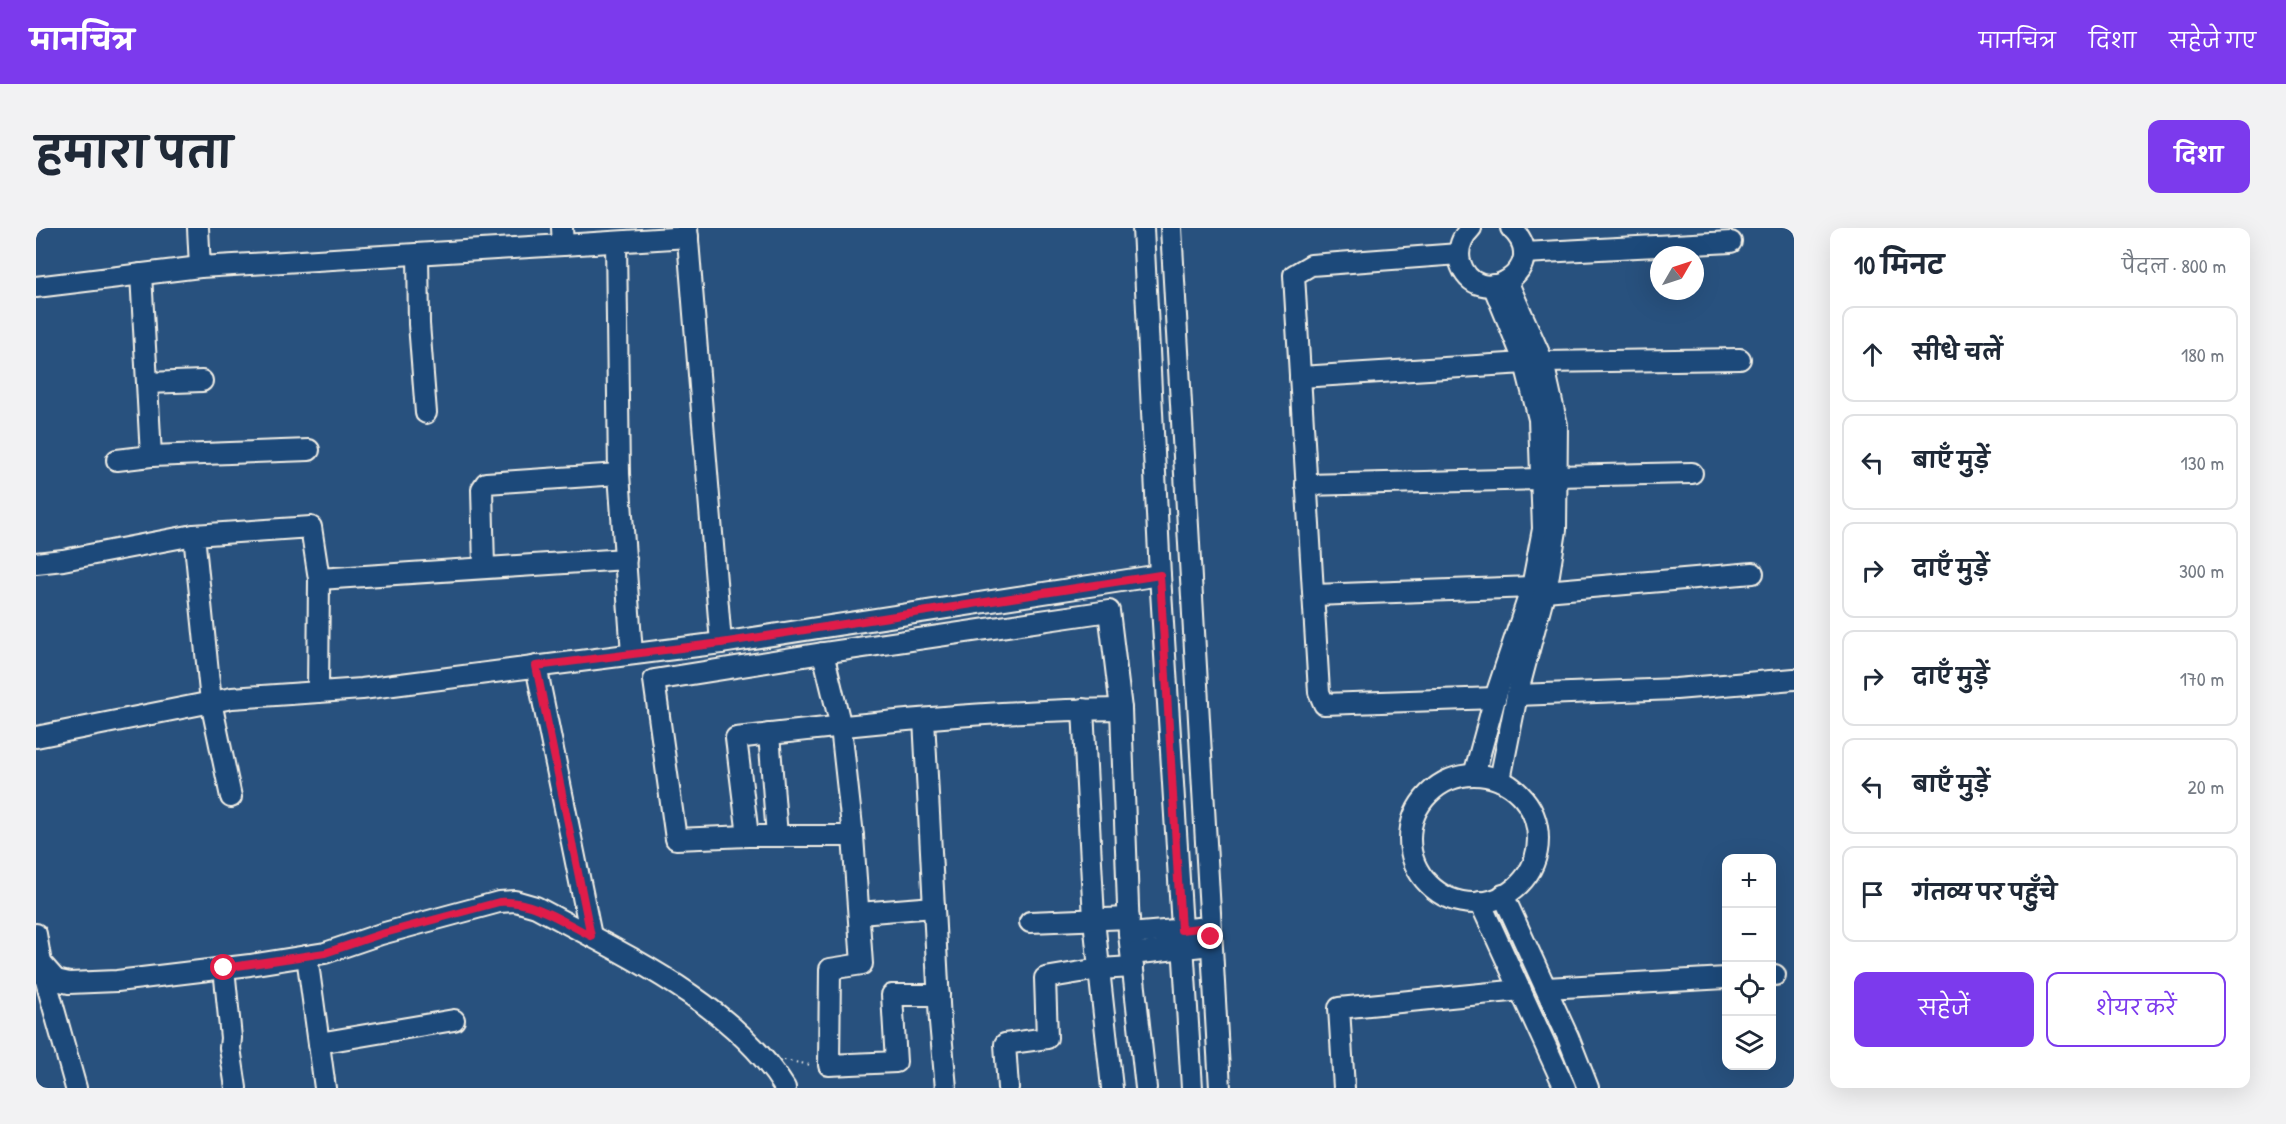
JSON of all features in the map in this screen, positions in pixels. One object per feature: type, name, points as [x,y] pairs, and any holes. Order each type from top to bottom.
[{"type":"street","points":[[198,228],[200,267]]},
{"type":"street","points":[[1143,228],[1160,575],[1192,1088]]},
{"type":"street","points":[[1172,228],[1220,1088]]},
{"type":"street","points":[[1471,228],[1462,238],[1459,254],[1463,269],[1479,284],[1500,283],[1518,273],[1524,253],[1522,242],[1511,228]]},
{"type":"street","points":[[36,287],[200,267],[418,254],[562,237],[616,242],[687,233],[721,643]]},
{"type":"street","points":[[616,242],[619,474],[632,654]]},
{"type":"street","points":[[1524,253],[1731,242]]},
{"type":"street","points":[[418,254],[419,324],[426,413]]},
{"type":"street","points":[[1459,254],[1311,265],[1294,275],[1319,692],[1324,704],[1495,698]]},
{"type":"street","points":[[141,274],[151,456]]},
{"type":"street","points":[[1500,283],[1534,362],[1539,419],[1549,477],[1538,589],[1500,780]]},
{"type":"street","points":[[1300,377],[1534,362],[1740,359]]},
{"type":"street","points":[[147,382],[202,381]]},
{"type":"street","points":[[117,460],[151,456],[309,450]]},
{"type":"street","points":[[1306,485],[1692,473]]},
{"type":"street","points":[[484,567],[482,489],[486,483],[619,474]]},
{"type":"street","points":[[36,563],[194,535],[311,527],[319,579],[318,692]]},
{"type":"street","points":[[194,535],[211,702],[231,797]]},
{"type":"street","points":[[319,579],[626,559]]},
{"type":"street","points":[[1314,595],[1538,589],[1753,573]]},
{"type":"street","points":[[36,737],[232,698],[362,689],[721,643],[1160,575]]},
{"type":"street","points":[[1474,775],[1495,698],[1538,589]]},
{"type":"street","points":[[853,836],[676,839],[654,680],[1109,611],[1121,709],[1129,926],[1146,1088]]},
{"type":"street","points":[[824,653],[841,727],[853,836],[862,964],[830,969],[829,1065],[896,1062],[892,995],[939,995]]},
{"type":"street","points":[[536,666],[591,936]]},
{"type":"street","points":[[1517,695],[1676,689],[1794,679]]},
{"type":"street","points":[[748,836],[736,738],[924,719],[1083,709],[1121,709]]},
{"type":"street","points":[[1083,709],[1094,920],[1112,1088]]},
{"type":"street","points":[[924,719],[946,1088]]},
{"type":"street","points":[[769,734],[777,836]]},
{"type":"street","points":[[1474,775],[1500,780],[1517,791],[1529,806],[1537,825],[1538,844],[1534,863],[1523,880],[1503,896],[1491,901],[1456,900],[1439,892],[1421,873],[1411,848],[1411,829],[1416,812],[1426,796],[1439,785],[1456,777],[1474,775]]},
{"type":"street","points":[[1503,896],[1546,988],[1588,1088]]},
{"type":"street","points":[[38,964],[56,980],[69,983],[117,981],[224,968],[325,953],[381,934],[499,902],[514,901],[536,907],[591,936],[658,973],[694,997],[749,1042],[785,1088]]},
{"type":"street","points":[[1480,902],[1565,1088]]},
{"type":"street","points":[[859,913],[934,907]]},
{"type":"street","points":[[1030,922],[1094,920],[1182,939]]},
{"type":"street","points":[[36,934],[38,964],[76,1088]]},
{"type":"street","points":[[1008,1088],[1005,1044],[1047,1038],[1045,978],[1099,969],[1132,960],[1182,939],[1210,936]]},
{"type":"street","points":[[308,956],[325,1088]]},
{"type":"street","points":[[224,968],[230,1048],[236,1088]]},
{"type":"street","points":[[1546,988],[1722,978]]},
{"type":"street","points":[[1344,1088],[1339,1008],[1521,990]]},
{"type":"street","points":[[319,1044],[454,1020]]},
{"type":"path","points":[[760,1054],[812,1065],[829,1065]]},
{"type":"route","points":[[224,968],[325,953],[381,934],[481,905],[499,902],[514,901],[536,907],[591,936],[536,666],[721,643],[1160,575],[1181,930],[1210,927],[1211,937]]}]
